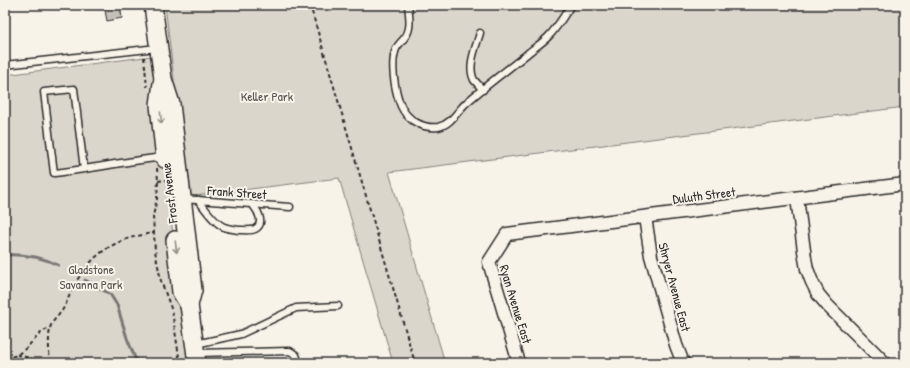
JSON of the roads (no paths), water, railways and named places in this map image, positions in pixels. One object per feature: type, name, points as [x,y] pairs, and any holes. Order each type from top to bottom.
[{"type":"street","name":"Frost Avenue","points":[[153,5],[151,49],[171,104],[190,199],[192,290],[188,305]]},
{"type":"street","name":"Frost Avenue","points":[[163,79],[159,105],[160,158],[181,292],[188,305],[196,354]]},
{"type":"street","name":"Duluth Street","points":[[507,234],[905,184]]},
{"type":"street","points":[[797,198],[807,269],[818,294],[885,363]]},
{"type":"street","name":"Shryer Avenue East","points":[[645,217],[654,269],[676,345],[683,363]]},
{"type":"street","name":"Ryan Avenue East","points":[[507,234],[489,262],[519,363]]},
{"type":"lane","points":[[408,5],[409,30],[406,37],[399,44],[393,62],[395,88],[401,106],[407,116],[421,125],[438,127],[447,124],[459,110],[482,90],[548,37],[561,22],[571,5]]},
{"type":"lane","points":[[480,33],[471,67],[472,75],[482,90]]},
{"type":"lane","points":[[5,65],[151,49]]},
{"type":"lane","points":[[84,169],[74,89],[44,92],[54,173],[84,169],[160,158]]},
{"type":"lane","points":[[190,199],[218,224],[232,229],[242,230],[255,229],[259,224],[260,216],[253,205]]},
{"type":"lane","name":"Frank Street","points":[[190,199],[290,207]]},
{"type":"lane","points":[[196,354],[296,308],[338,306]]},
{"type":"lane","points":[[196,354],[290,351],[296,355],[299,363]]},
{"type":"waterway","points":[[5,255],[32,257],[46,260],[58,265]]},
{"type":"waterway","points":[[85,280],[110,294],[117,305],[127,338],[137,363]]},
{"type":"park label","name":"Keller Park","points":[[267,96]]},
{"type":"park label","name":"Gladstone Savanna Park","points":[[91,276]]}]
